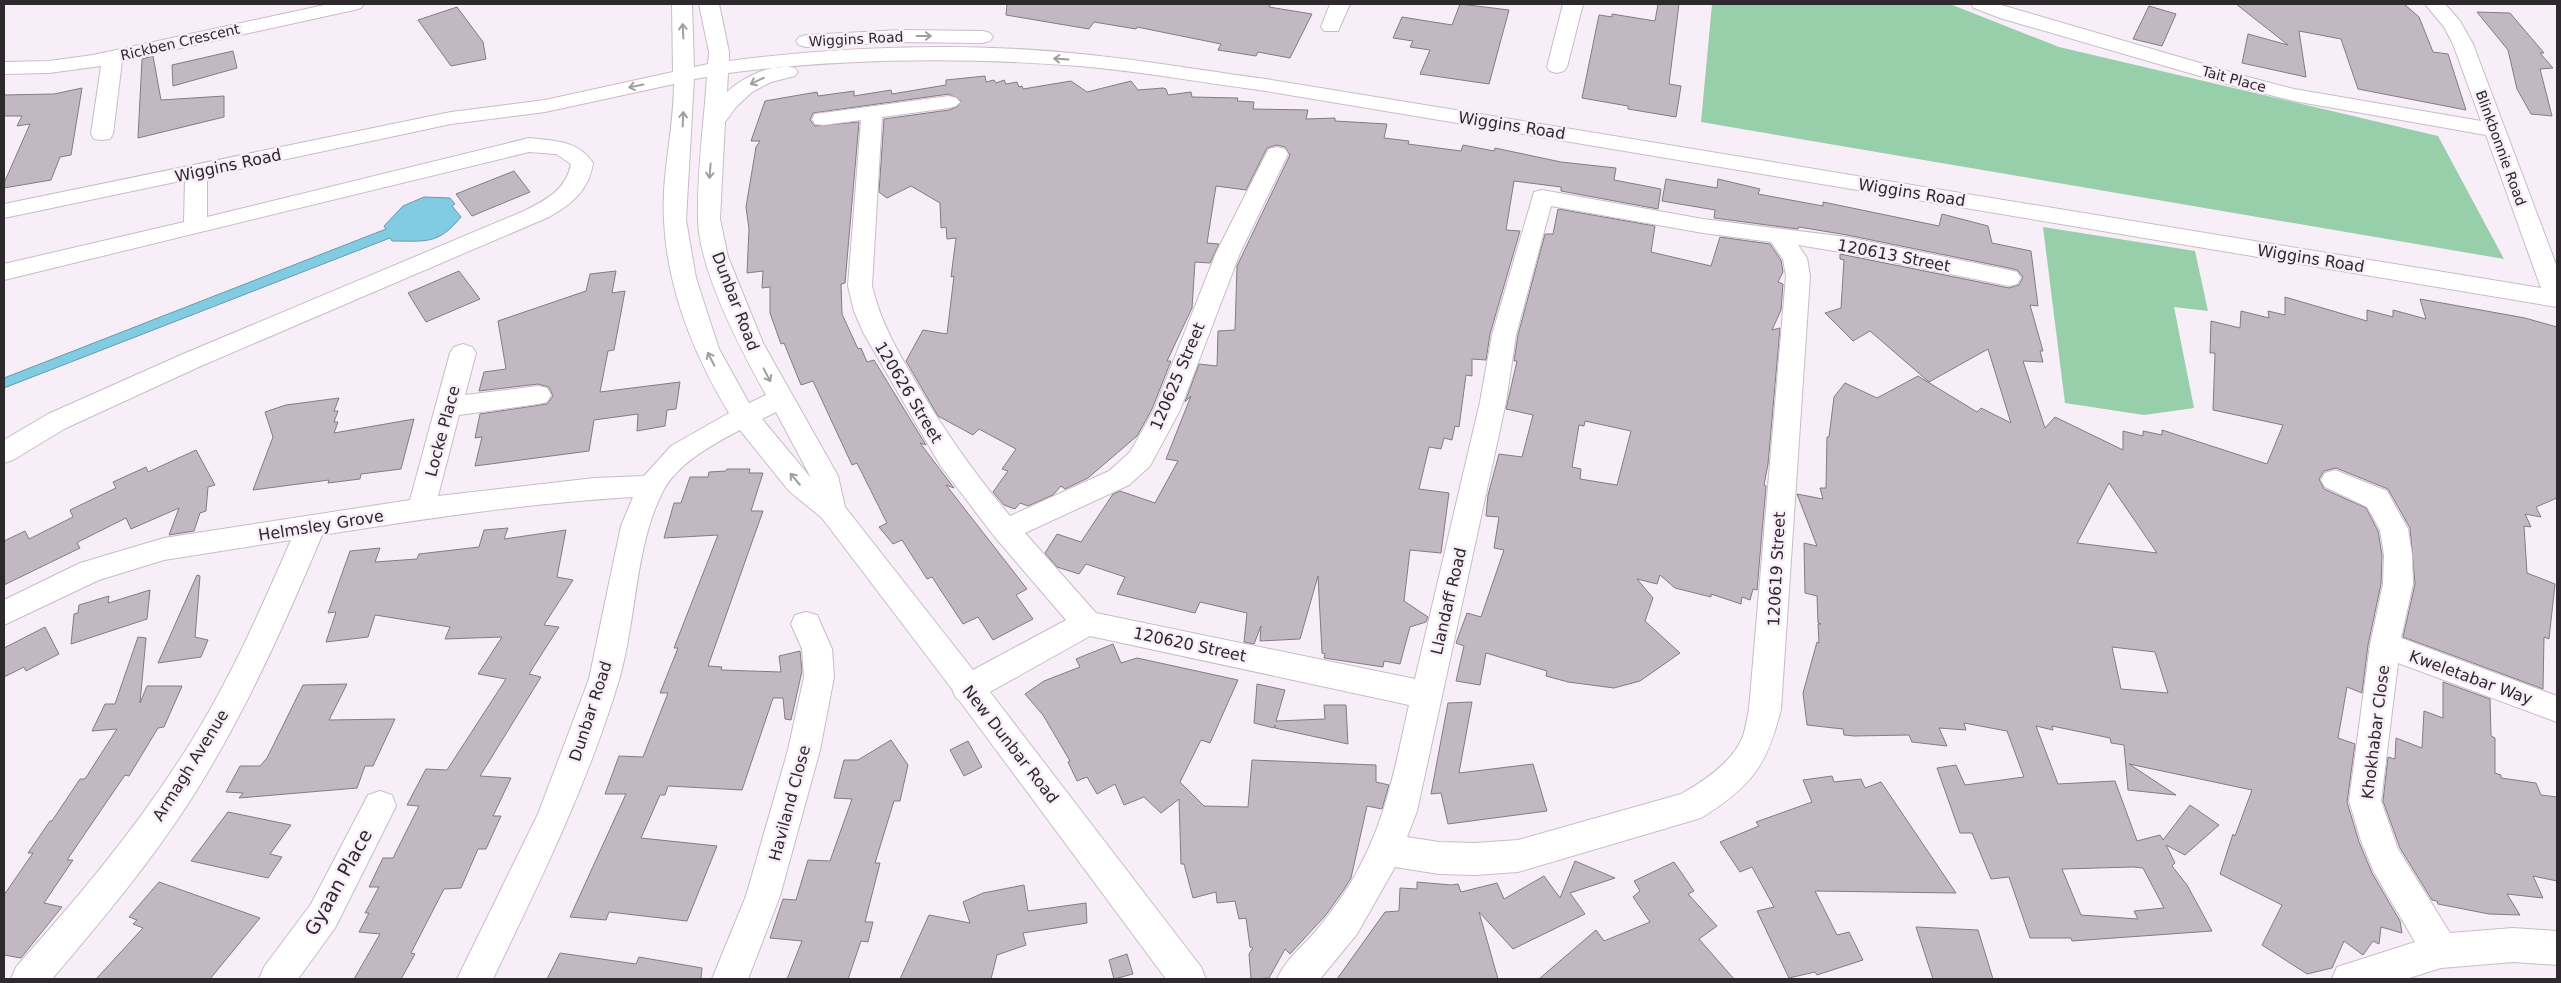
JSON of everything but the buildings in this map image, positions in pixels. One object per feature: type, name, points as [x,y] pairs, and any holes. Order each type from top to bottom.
[{"type":"street","name":"Rickben Crescent","points":[[4,68],[60,66],[112,58],[354,4]]},
{"type":"street","points":[[682,4],[684,66],[682,153],[675,220],[684,278],[706,349],[744,416]]},
{"type":"street","name":"Dunbar Road","points":[[475,979],[553,818],[604,679],[635,526],[651,486],[680,453],[713,432],[780,399],[750,342],[716,257],[708,218],[718,60],[709,4]]},
{"type":"street","points":[[1331,27],[1340,4]]},
{"type":"street","points":[[1557,67],[1573,4]]},
{"type":"street","name":"Tait Place","points":[[1981,4],[2007,14],[2294,95],[2493,130]]},
{"type":"street","name":"Blinkbonnie Road","points":[[2435,4],[2453,25],[2463,44],[2493,130],[2557,299]]},
{"type":"street","name":"Wiggins Road","points":[[4,211],[451,118],[545,106],[684,66],[718,60],[774,44],[861,37],[945,36],[1021,39],[1128,54],[1266,85]]},
{"type":"street","points":[[715,122],[727,101],[736,93],[764,78],[780,73],[908,55]]},
{"type":"street","name":"Wiggins Road","points":[[718,60],[908,55],[1001,55],[1081,60],[1266,85],[2557,299]]},
{"type":"street","points":[[102,134],[112,58]]},
{"type":"street","points":[[823,119],[949,102]]},
{"type":"street","name":"120626 Street","points":[[872,112],[860,286],[863,307],[872,329],[915,404],[956,468],[1006,530],[1088,623]]},
{"type":"street","points":[[4,272],[196,228],[474,157],[529,146],[560,148],[575,155],[582,163],[582,176],[573,190],[559,202],[532,216],[200,357],[56,421],[4,453]]},
{"type":"street","name":"120625 Street","points":[[1006,530],[1119,478],[1140,458],[1167,410],[1228,253],[1277,154]]},
{"type":"street","points":[[196,172],[196,228]]},
{"type":"street","name":"Llandaff Road","points":[[1295,979],[1307,968],[1336,931],[1374,877],[1402,811],[1493,402],[1504,335],[1542,196],[1702,226],[1778,235]]},
{"type":"street","name":"120613 Street","points":[[1778,235],[1847,245],[2009,278]]},
{"type":"street","name":"120619 Street","points":[[1387,850],[1439,858],[1475,859],[1518,856],[1554,847],[1689,807],[1716,791],[1740,768],[1757,742],[1765,709],[1798,276],[1795,258],[1778,235]]},
{"type":"street","name":"Locke Place","points":[[421,509],[463,353]]},
{"type":"street","points":[[448,407],[538,395]]},
{"type":"street","name":"New Dunbar Road","points":[[780,399],[824,476],[832,510]]},
{"type":"street","name":"New Dunbar Road","points":[[744,416],[799,484],[832,510],[967,689],[1054,799],[1188,979]]},
{"type":"street","name":"Khokhabar Close","points":[[2334,480],[2377,499],[2394,529],[2398,555],[2398,584],[2385,645],[2365,801],[2370,824],[2390,870],[2441,951]]},
{"type":"street","name":"Helmsley Grove","points":[[4,613],[90,571],[164,549],[421,509],[594,489],[651,486]]},
{"type":"street","name":"Armagh Avenue","points":[[30,979],[118,872],[169,803],[216,727],[268,628],[311,527]]},
{"type":"street","points":[[967,689],[1088,623]]},
{"type":"street","name":"120620 Street","points":[[1088,623],[1427,695]]},
{"type":"street","name":"Haviland Close","points":[[730,979],[763,896],[804,750],[819,677],[817,649],[806,624]]},
{"type":"street","name":"Kweletabar Way","points":[[2385,645],[2557,709]]},
{"type":"street","name":"Gyaan Place","points":[[277,979],[323,916],[380,806]]},
{"type":"street","points":[[2350,979],[2441,951],[2513,945],[2557,948]]},
{"type":"green space","points":[[1712,4],[1950,4],[2059,47],[2438,136],[2504,259],[1701,122]]},
{"type":"green space","points":[[2043,227],[2195,251],[2208,311],[2174,307],[2194,408],[2144,415],[2065,403]]},
{"type":"water","points":[[424,197],[450,198],[455,204],[452,206],[461,217],[445,233],[438,237],[423,241],[392,241],[390,238],[4,388],[4,378],[386,229],[384,226],[403,206]]}]
